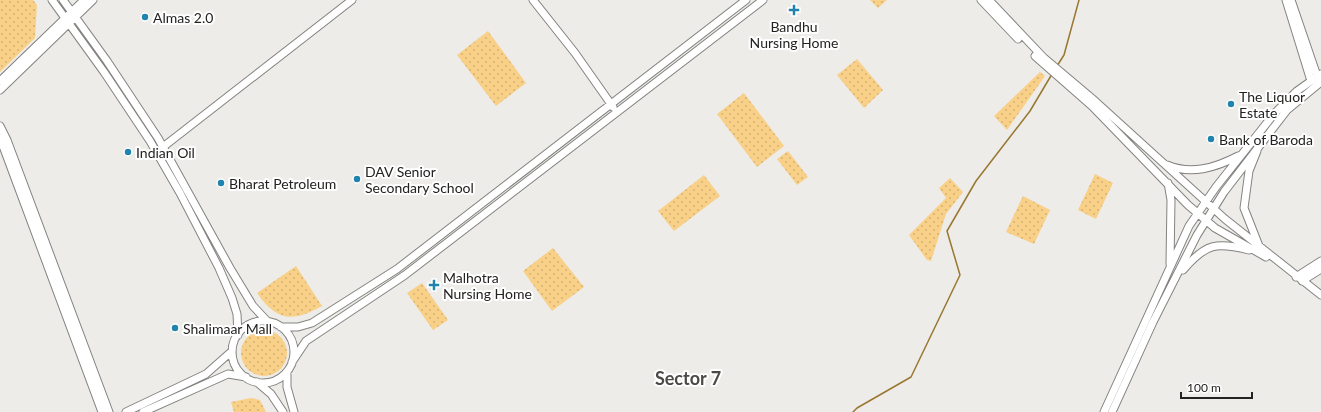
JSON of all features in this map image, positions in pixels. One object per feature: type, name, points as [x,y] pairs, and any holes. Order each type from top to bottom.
[{"type":"street","points":[[52,0],[150,141],[180,193],[219,268],[237,314],[238,335],[232,351],[206,374],[126,412]]},
{"type":"street","points":[[63,0],[108,61],[163,147],[230,268],[253,306],[267,321],[281,327],[298,327],[312,324],[398,269],[746,0]]},
{"type":"street","points":[[74,14],[84,0]]},
{"type":"street","points":[[0,90],[13,73],[67,20],[93,0]]},
{"type":"street","points":[[163,147],[352,0]]},
{"type":"street","points":[[533,0],[575,53],[616,112]]},
{"type":"street","points":[[257,382],[276,380],[286,372],[306,341],[405,275],[763,0]]},
{"type":"street","points":[[981,0],[1050,67],[1161,162],[1258,250]]},
{"type":"street","points":[[988,0],[1050,67]]},
{"type":"street","points":[[1286,0],[1318,78]]},
{"type":"street","points":[[1291,0],[1318,78]]},
{"type":"street","points":[[0,81],[13,73]]},
{"type":"street","points":[[1062,77],[1198,213],[1215,228],[1258,250],[1321,295]]},
{"type":"street","points":[[1112,412],[1175,278],[1206,220],[1261,142],[1287,110],[1318,78]]},
{"type":"street","points":[[1104,412],[1189,226],[1242,154],[1274,114],[1297,91],[1318,78]]},
{"type":"street","points":[[0,126],[7,140],[109,412]]},
{"type":"street","points":[[0,138],[102,412]]},
{"type":"street","points":[[1258,250],[1244,208],[1249,171],[1261,142]]},
{"type":"street","points":[[1161,162],[1178,169],[1195,171],[1224,164],[1242,154]]},
{"type":"street","points":[[1168,183],[1171,200],[1172,226],[1170,268]]},
{"type":"street","points":[[1175,278],[1194,256],[1206,248],[1226,245],[1258,250]]},
{"type":"street","points":[[1299,279],[1321,261]]},
{"type":"street","points":[[1299,279],[1321,269]]},
{"type":"street","points":[[238,335],[250,324],[267,321]]},
{"type":"street","points":[[281,327],[291,339],[294,346],[292,362]]},
{"type":"street","points":[[232,351],[236,366],[246,377]]},
{"type":"street","points":[[286,372],[288,393],[294,412]]},
{"type":"street","points":[[143,412],[228,374],[246,377],[257,382],[271,394],[283,412]]},
{"type":"shaded area","points":[[0,0],[33,0],[37,5],[35,38],[0,72]]},
{"type":"shaded area","points":[[870,0],[887,0],[878,8]]},
{"type":"shaded area","points":[[488,31],[526,83],[496,106],[457,55]]},
{"type":"shaded area","points":[[857,59],[883,90],[864,108],[837,75]]},
{"type":"shaded area","points":[[1040,72],[1045,76],[1007,130],[994,116]]},
{"type":"shaded area","points":[[744,93],[784,146],[757,167],[717,114]]},
{"type":"shaded area","points":[[788,151],[808,177],[797,185],[777,159]]},
{"type":"shaded area","points":[[1095,174],[1113,183],[1096,219],[1078,210]]},
{"type":"shaded area","points":[[704,175],[720,196],[674,231],[658,211]]},
{"type":"shaded area","points":[[950,178],[963,192],[946,214],[931,261],[927,260],[909,235],[946,198],[939,188]]},
{"type":"shaded area","points":[[1023,196],[1050,210],[1034,244],[1006,232]]},
{"type":"shaded area","points":[[553,248],[584,287],[552,311],[523,271]]},
{"type":"shaded area","points":[[296,266],[322,306],[294,317],[279,314],[272,310],[264,303],[257,293]]},
{"type":"shaded area","points":[[422,283],[448,320],[433,330],[407,293]]},
{"type":"shaded area","points":[[269,330],[281,336],[286,344],[286,362],[281,370],[273,375],[259,376],[247,370],[242,362],[241,348],[247,336],[255,331]]},
{"type":"shaded area","points":[[251,398],[260,400],[266,412],[234,412],[231,402]]},
{"type":"waterway","points":[[1057,66],[1064,55],[1079,0]]},
{"type":"waterway","points":[[853,412],[857,408],[911,377],[960,275],[947,231],[976,181],[1030,111],[1052,74]]},
{"type":"place","name":"Bandhu Nursing Home","points":[[794,10]]},
{"type":"place","name":"Almas 2.0","points":[[145,17]]},
{"type":"place","name":"The Liquor Estate","points":[[1231,104]]},
{"type":"place","name":"Bank of Baroda","points":[[1211,139]]},
{"type":"place","name":"Indian Oil","points":[[128,152]]},
{"type":"place","name":"DAV Senior Secondary School","points":[[357,179]]},
{"type":"place","name":"Bharat Petroleum","points":[[221,183]]},
{"type":"place","name":"Malhotra Nursing Home","points":[[434,285]]},
{"type":"place","name":"Shalimaar Mall","points":[[175,328]]},
{"type":"district","name":"Sector 7","points":[[688,378]]}]
